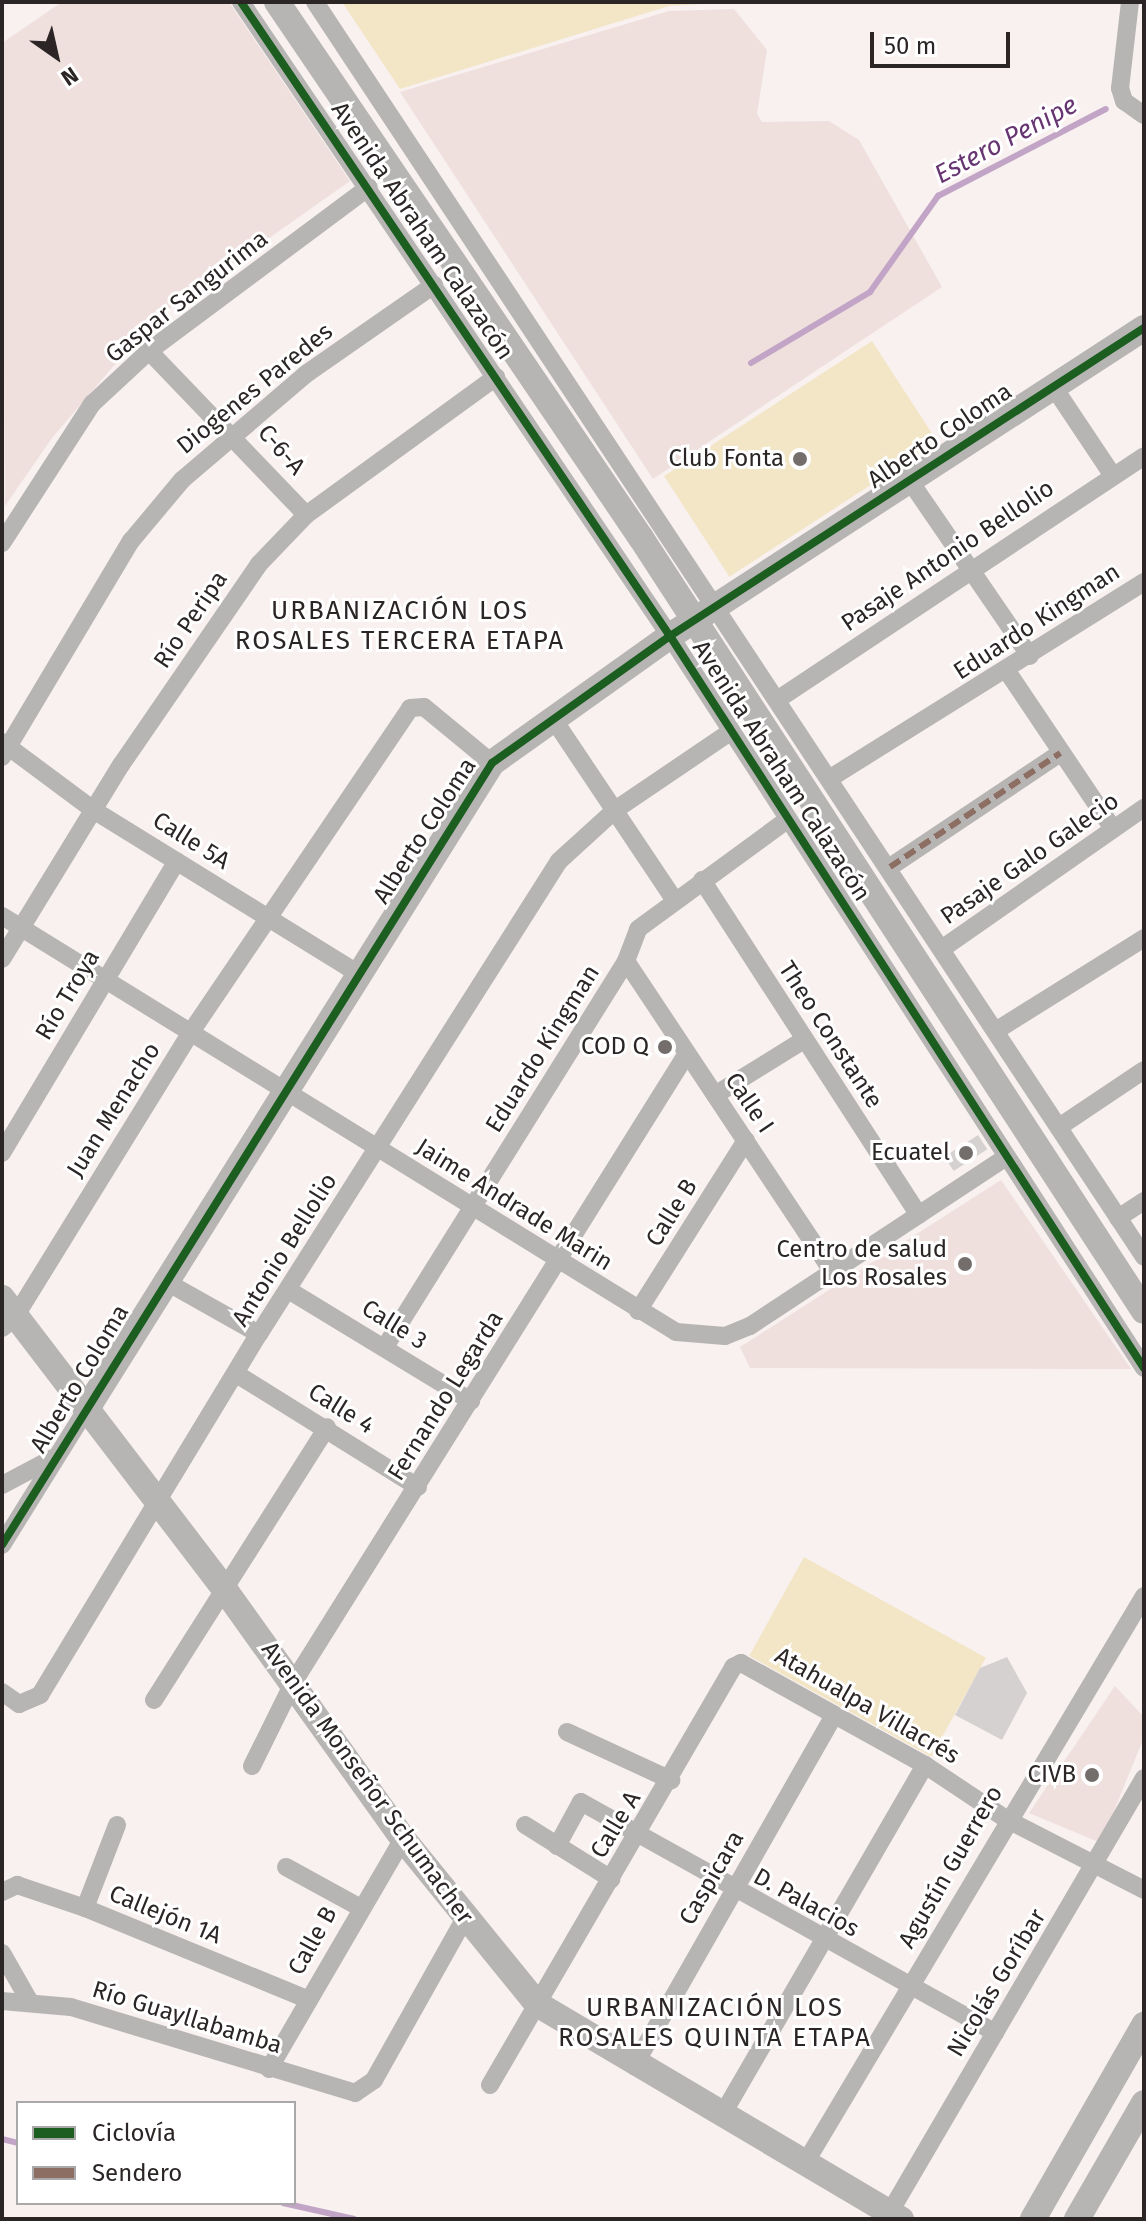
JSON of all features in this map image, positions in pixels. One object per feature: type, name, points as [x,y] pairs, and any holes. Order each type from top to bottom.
[{"type":"street","name":"Avenida Abraham Calazacón","points":[[241,2],[670,636],[1144,1368]]},
{"type":"street","name":"Avenida Abraham Calazacón","points":[[277,2],[706,613],[780,698],[1144,1257]]},
{"type":"street","name":"Avenida Abraham Calazacón","points":[[315,2],[706,613],[1144,1311]]},
{"type":"street","points":[[1130,2],[1120,88],[1124,101],[1144,115]]},
{"type":"street","name":"Gaspar Sangurima","points":[[2,543],[92,404],[149,351],[369,187]]},
{"type":"street","name":"Diogenes Paredes","points":[[4,749],[131,541],[232,432],[434,285]]},
{"type":"street","name":"Alberto Coloma","points":[[2,1545],[163,1280],[492,763],[552,717],[670,636],[1144,328]]},
{"type":"street","name":"C-6-A","points":[[149,351],[232,432],[306,515]]},
{"type":"street","name":"Río Peripa","points":[[2,959],[95,811],[259,564],[306,515],[496,377]]},
{"type":"street","points":[[1053,386],[1113,476]]},
{"type":"street","name":"Pasaje Antonio Bellolio","points":[[780,698],[1144,456]]},
{"type":"street","points":[[910,481],[967,572],[1030,656]]},
{"type":"street","name":"Eduardo Kingman","points":[[832,777],[1007,671],[1144,582]]},
{"type":"street","points":[[1007,671],[1113,829]]},
{"type":"street","name":"Juan Menacho","points":[[6,1314],[191,1032],[271,920],[410,708],[424,707],[492,763]]},
{"type":"street","points":[[552,717],[674,899]]},
{"type":"street","name":"Antonio Bellolio","points":[[2,1692],[19,1704],[40,1695],[238,1375],[259,1334],[290,1291],[559,861],[615,810],[730,732]]},
{"type":"street","name":"Calle 5A","points":[[4,749],[95,811],[359,974]]},
{"type":"street","points":[[890,867],[1060,753]]},
{"type":"street","name":"Pasaje Galo Galecio","points":[[943,948],[1144,808]]},
{"type":"street","name":"Eduardo Kingman","points":[[385,1347],[626,961],[638,929],[674,899],[787,820]]},
{"type":"street","name":"Río Troya","points":[[2,1153],[177,861]]},
{"type":"street","name":"Theo Constante","points":[[702,880],[802,1041],[919,1215]]},
{"type":"street","name":"Jaime Andrade Marin","points":[[2,916],[191,1032],[283,1095],[676,1332],[725,1336],[833,1272],[1006,1157]]},
{"type":"street","points":[[997,1030],[1144,938]]},
{"type":"street","name":"Calle I","points":[[626,961],[833,1272]]},
{"type":"street","points":[[715,1095],[802,1041]]},
{"type":"street","name":"Fernando Legarda","points":[[252,1766],[293,1683],[686,1055]]},
{"type":"street","points":[[1059,1127],[1144,1070]]},
{"type":"street","name":"Calle B","points":[[638,1311],[746,1140]]},
{"type":"street","points":[[1118,1218],[1144,1201]]},
{"type":"street","points":[[163,1280],[259,1334]]},
{"type":"street","name":"Calle 3","points":[[290,1291],[471,1401]]},
{"type":"street","name":"Avenida Monseñor Schumacher","points":[[6,1314],[160,1503],[403,1839],[537,2004],[634,2066],[896,2216]]},
{"type":"street","name":"Calle 4","points":[[238,1375],[327,1427],[418,1487]]},
{"type":"street","points":[[154,1700],[327,1427]]},
{"type":"street","points":[[2,1485],[56,1457]]},
{"type":"street","name":"Agustín Guerrero","points":[[804,2165],[1006,1819],[1144,1596]]},
{"type":"street","name":"Atahualpa Villacrés","points":[[733,1667],[750,1664],[925,1765],[1006,1819],[1144,1890]]},
{"type":"street","name":"Calle A","points":[[490,2085],[671,1780],[733,1667]]},
{"type":"street","name":"Caspicara","points":[[634,2066],[834,1715]]},
{"type":"street","points":[[567,1732],[671,1780]]},
{"type":"street","points":[[721,2117],[925,1765]]},
{"type":"street","name":"Nicolás Goríbar","points":[[896,2216],[995,2032],[1098,1864],[1144,1778]]},
{"type":"street","name":"D. Palacios","points":[[557,1846],[581,1802],[824,1941],[995,2032]]},
{"type":"street","points":[[85,1908],[117,1825]]},
{"type":"street","points":[[525,1825],[611,1879]]},
{"type":"street","name":"Calle B","points":[[269,2069],[359,1907],[403,1839]]},
{"type":"street","points":[[286,1867],[359,1907]]},
{"type":"street","name":"Callejón 1A","points":[[2,1892],[17,1885],[85,1908],[307,1999]]},
{"type":"street","name":"Río Guayllabamba","points":[[2,2001],[71,2007],[355,2093],[374,2080],[465,1918]]},
{"type":"street","points":[[2,1953],[30,2002]]},
{"type":"street","points":[[1033,2219],[1144,2025]]},
{"type":"street","points":[[1077,2219],[1144,2103]]},
{"type":"shaded area","points":[[62,2],[229,2],[350,181],[153,320],[52,438],[5,506],[2,43]]},
{"type":"shaded area","points":[[342,2],[739,2],[669,6],[400,89]]},
{"type":"shaded area","points":[[734,9],[767,50],[757,114],[762,122],[829,121],[859,140],[942,287],[653,479],[400,92],[669,11]]},
{"type":"shaded area","name":"Club Fonta","points":[[872,341],[937,442],[729,577],[664,476]]},
{"type":"shaded area","name":"Centro de salud Los Rosales","points":[[1001,1180],[1131,1369],[750,1368],[740,1347]]},
{"type":"shaded area","points":[[804,1557],[986,1658],[931,1757],[749,1656]]},
{"type":"shaded area","name":"CIVB","points":[[1115,1686],[1144,1717],[1144,1737],[1101,1843],[1029,1813]]},
{"type":"building","name":"Ecuatel","points":[[978,1135],[987,1149],[954,1171],[944,1157]]},
{"type":"building","points":[[1007,1657],[1027,1693],[1002,1740],[955,1715],[980,1668]]},
{"type":"waterway","name":"Estero Penipe","points":[[751,363],[870,292],[938,196],[1106,109]]},
{"type":"waterway","points":[[2,2139],[16,2142]]},
{"type":"waterway","points":[[292,2205],[354,2219]]},
{"type":"marked path","points":[[890,867],[1060,753]]},
{"type":"cycle path","points":[[241,2],[670,636],[1144,1368]]},
{"type":"cycle path","points":[[2,1545],[492,763],[670,636],[1144,328]]},
{"type":"place","name":"Club Fonta","points":[[800,459]]},
{"type":"place","name":"COD Q","points":[[665,1047]]},
{"type":"place","name":"Ecuatel","points":[[966,1153]]},
{"type":"place","name":"Centro de salud Los Rosales","points":[[965,1264]]},
{"type":"place","name":"CIVB","points":[[1092,1775]]},
{"type":"district","name":"URBANIZACIÓN LOS ROSALES TERCERA ETAPA","points":[[400,626]]},
{"type":"district","name":"URBANIZACIÓN LOS ROSALES QUINTA ETAPA","points":[[715,2023]]}]
